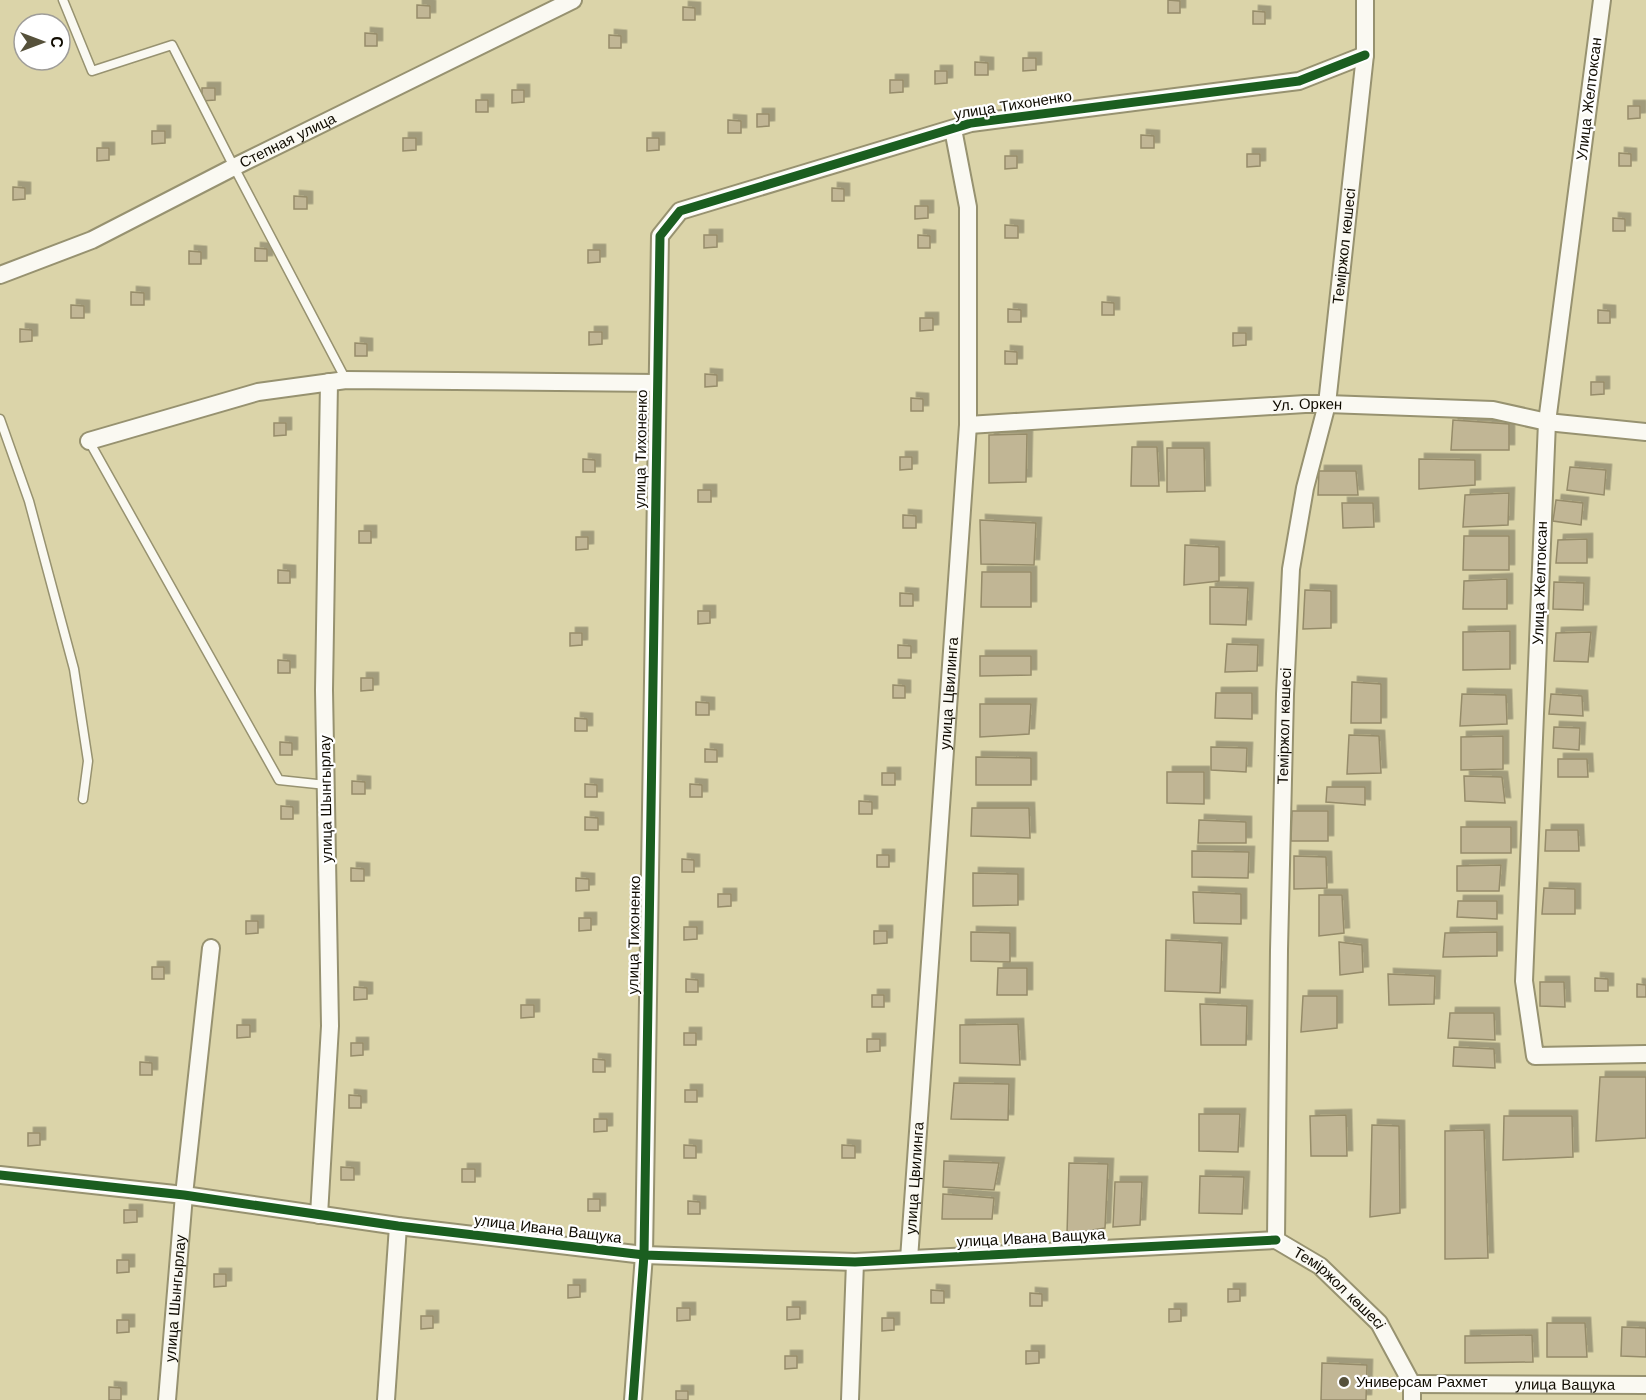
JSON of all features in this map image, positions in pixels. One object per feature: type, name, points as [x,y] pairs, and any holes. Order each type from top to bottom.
[{"type":"street","name":"Степная улица","points":[[0,275],[92,240],[234,167],[573,0]]},
{"type":"street","name":"Теміржол көшесі","points":[[1365,0],[1365,55],[1328,404],[1305,488],[1291,569],[1285,693],[1279,950],[1276,1240],[1320,1266],[1379,1323],[1412,1392]]},
{"type":"street","name":"Улица Желтоксан","points":[[1602,0],[1547,422],[1524,981],[1535,1056],[1646,1054]]},
{"type":"street","name":"улица Тихоненко","points":[[633,1400],[644,1255],[660,236],[680,211],[971,123],[1299,81],[1365,55]]},
{"type":"street","name":"улица Цвилинга","points":[[909,1259],[968,425],[968,207],[953,129]]},
{"type":"street","points":[[89,441],[258,392],[346,380],[657,383]]},
{"type":"street","name":"улица Шынгырлау","points":[[319,1215],[330,1026],[324,690],[329,382]]},
{"type":"street","name":"Ул. Оркен","points":[[968,425],[1328,404],[1493,410],[1547,422],[1646,432]]},
{"type":"street","name":"улица Шынгырлау","points":[[167,1400],[184,1196],[212,948]]},
{"type":"street","name":"улица Ивана Ващука","points":[[0,1175],[184,1196],[399,1226],[644,1255],[855,1262],[1276,1240]]},
{"type":"street","points":[[386,1400],[399,1226]]},
{"type":"street","points":[[850,1400],[855,1262]]},
{"type":"street","name":"улица Ващука","points":[[1412,1392],[1646,1384]]},
{"type":"lane","points":[[63,0],[92,71],[172,45],[346,380]]},
{"type":"lane","points":[[0,419],[29,501],[74,669],[88,761],[83,799]]},
{"type":"lane","points":[[89,441],[279,780],[326,785]]},
{"type":"building","points":[[1168,0],[1180,1],[1180,13],[1168,13]]},
{"type":"building","points":[[417,5],[430,6],[430,18],[417,18]]},
{"type":"building","points":[[683,7],[695,8],[695,20],[683,20]]},
{"type":"building","points":[[1253,11],[1265,12],[1265,24],[1253,24]]},
{"type":"building","points":[[365,33],[377,34],[377,46],[365,46]]},
{"type":"building","points":[[609,35],[621,36],[621,48],[609,48]]},
{"type":"building","points":[[1023,58],[1036,58],[1036,70],[1023,71]]},
{"type":"building","points":[[975,62],[988,63],[988,75],[975,75]]},
{"type":"building","points":[[935,71],[947,71],[947,83],[935,84]]},
{"type":"building","points":[[890,80],[903,80],[903,92],[890,93]]},
{"type":"building","points":[[202,88],[215,88],[215,100],[202,101]]},
{"type":"building","points":[[512,90],[524,90],[524,102],[512,103]]},
{"type":"building","points":[[476,100],[488,100],[488,112],[476,112]]},
{"type":"building","points":[[1628,106],[1640,106],[1640,118],[1628,119]]},
{"type":"building","points":[[757,114],[769,114],[769,126],[757,127]]},
{"type":"building","points":[[728,120],[741,121],[741,133],[728,133]]},
{"type":"building","points":[[152,131],[165,131],[165,143],[152,144]]},
{"type":"building","points":[[1141,135],[1154,136],[1154,148],[1141,148]]},
{"type":"building","points":[[403,138],[416,138],[416,150],[403,151]]},
{"type":"building","points":[[647,138],[659,138],[659,150],[647,151]]},
{"type":"building","points":[[97,148],[109,148],[109,160],[97,161]]},
{"type":"building","points":[[1619,153],[1631,154],[1631,166],[1619,166]]},
{"type":"building","points":[[1247,154],[1260,154],[1260,166],[1247,167]]},
{"type":"building","points":[[1005,156],[1017,156],[1017,168],[1005,169]]},
{"type":"building","points":[[13,187],[25,188],[25,199],[13,200]]},
{"type":"building","points":[[832,188],[844,189],[844,201],[832,201]]},
{"type":"building","points":[[294,196],[307,197],[307,209],[294,209]]},
{"type":"building","points":[[915,206],[928,206],[928,218],[915,219]]},
{"type":"building","points":[[1613,218],[1625,219],[1625,231],[1613,231]]},
{"type":"building","points":[[1005,225],[1018,226],[1018,238],[1005,238]]},
{"type":"building","points":[[704,235],[717,235],[717,247],[704,248]]},
{"type":"building","points":[[918,235],[930,236],[930,248],[918,248]]},
{"type":"building","points":[[255,248],[267,249],[267,261],[255,261]]},
{"type":"building","points":[[588,250],[600,250],[600,262],[588,263]]},
{"type":"building","points":[[189,251],[201,252],[201,264],[189,264]]},
{"type":"building","points":[[131,292],[144,293],[144,305],[131,305]]},
{"type":"building","points":[[1102,302],[1114,303],[1114,315],[1102,315]]},
{"type":"building","points":[[71,305],[84,306],[84,318],[71,318]]},
{"type":"building","points":[[1008,309],[1021,310],[1021,322],[1008,322]]},
{"type":"building","points":[[1598,310],[1610,311],[1610,323],[1598,323]]},
{"type":"building","points":[[920,318],[933,318],[933,330],[920,331]]},
{"type":"building","points":[[20,329],[32,330],[32,341],[20,342]]},
{"type":"building","points":[[589,332],[602,332],[602,344],[589,345]]},
{"type":"building","points":[[1233,333],[1246,333],[1246,345],[1233,346]]},
{"type":"building","points":[[355,343],[367,344],[367,356],[355,356]]},
{"type":"building","points":[[1005,351],[1017,352],[1017,364],[1005,364]]},
{"type":"building","points":[[705,374],[717,375],[717,386],[705,387]]},
{"type":"building","points":[[1591,382],[1604,382],[1604,394],[1591,395]]},
{"type":"building","points":[[911,398],[923,399],[923,411],[911,411]]},
{"type":"building","points":[[1453,420],[1509,424],[1509,450],[1451,450]]},
{"type":"building","points":[[274,423],[286,423],[286,435],[274,436]]},
{"type":"building","points":[[1027,434],[1026,482],[989,483],[989,435]]},
{"type":"building","points":[[1132,447],[1157,447],[1159,486],[1131,486]]},
{"type":"building","points":[[1167,448],[1204,448],[1205,491],[1167,492]]},
{"type":"building","points":[[900,457],[912,457],[912,469],[900,470]]},
{"type":"building","points":[[583,459],[595,460],[595,472],[583,472]]},
{"type":"building","points":[[1419,459],[1475,460],[1475,485],[1419,489]]},
{"type":"building","points":[[1570,467],[1606,470],[1604,495],[1567,490]]},
{"type":"building","points":[[1319,471],[1356,471],[1358,495],[1318,495]]},
{"type":"building","points":[[698,490],[711,490],[711,502],[698,502]]},
{"type":"building","points":[[1509,493],[1508,525],[1463,527],[1465,495]]},
{"type":"building","points":[[1556,500],[1583,503],[1581,525],[1553,521]]},
{"type":"building","points":[[1342,503],[1373,503],[1374,527],[1343,528]]},
{"type":"building","points":[[903,515],[916,516],[916,528],[903,528]]},
{"type":"building","points":[[980,520],[1036,523],[1034,565],[981,564]]},
{"type":"building","points":[[359,531],[371,531],[371,543],[359,543]]},
{"type":"building","points":[[1464,536],[1509,536],[1509,570],[1463,570]]},
{"type":"building","points":[[576,537],[588,537],[588,549],[576,550]]},
{"type":"building","points":[[1587,539],[1587,563],[1556,563],[1558,540]]},
{"type":"building","points":[[1185,545],[1219,547],[1219,581],[1184,585]]},
{"type":"building","points":[[278,570],[290,571],[290,583],[278,583]]},
{"type":"building","points":[[982,572],[1031,572],[1031,607],[981,607]]},
{"type":"building","points":[[1507,579],[1507,609],[1463,609],[1464,581]]},
{"type":"building","points":[[1554,582],[1584,583],[1583,610],[1553,609]]},
{"type":"building","points":[[1210,587],[1248,588],[1246,625],[1210,624]]},
{"type":"building","points":[[1305,590],[1331,591],[1331,628],[1303,629]]},
{"type":"building","points":[[900,593],[913,594],[913,606],[900,606]]},
{"type":"building","points":[[698,611],[710,611],[710,623],[698,624]]},
{"type":"building","points":[[1510,631],[1510,669],[1463,670],[1463,632]]},
{"type":"building","points":[[1591,632],[1588,662],[1554,661],[1556,633]]},
{"type":"building","points":[[570,633],[582,633],[582,645],[570,646]]},
{"type":"building","points":[[1227,644],[1258,645],[1257,671],[1225,672]]},
{"type":"building","points":[[898,645],[911,646],[911,658],[898,658]]},
{"type":"building","points":[[980,656],[1031,656],[1031,675],[980,676]]},
{"type":"building","points":[[278,660],[290,661],[290,673],[278,673]]},
{"type":"building","points":[[361,678],[373,678],[373,690],[361,691]]},
{"type":"building","points":[[1352,682],[1381,684],[1381,723],[1351,723]]},
{"type":"building","points":[[893,685],[905,686],[905,698],[893,698]]},
{"type":"building","points":[[1216,693],[1252,693],[1252,719],[1215,718]]},
{"type":"building","points":[[1462,694],[1506,695],[1507,724],[1460,726]]},
{"type":"building","points":[[1551,694],[1582,696],[1583,716],[1549,714]]},
{"type":"building","points":[[696,702],[709,703],[709,715],[696,715]]},
{"type":"building","points":[[980,704],[1031,704],[1029,734],[980,737]]},
{"type":"building","points":[[575,718],[587,719],[587,731],[575,731]]},
{"type":"building","points":[[1554,727],[1580,728],[1579,750],[1553,748]]},
{"type":"building","points":[[1349,735],[1379,736],[1381,773],[1347,774]]},
{"type":"building","points":[[1503,736],[1503,769],[1461,770],[1461,737]]},
{"type":"building","points":[[280,742],[292,743],[292,755],[280,755]]},
{"type":"building","points":[[1211,747],[1247,748],[1246,772],[1211,770]]},
{"type":"building","points":[[705,749],[717,750],[717,762],[705,762]]},
{"type":"building","points":[[976,757],[1031,758],[1031,785],[976,785]]},
{"type":"building","points":[[1558,759],[1587,759],[1588,777],[1558,777]]},
{"type":"building","points":[[1167,772],[1204,772],[1204,804],[1167,803]]},
{"type":"building","points":[[882,773],[895,773],[895,785],[882,785]]},
{"type":"building","points":[[1464,776],[1502,777],[1505,803],[1465,801]]},
{"type":"building","points":[[352,781],[365,782],[365,794],[352,794]]},
{"type":"building","points":[[585,784],[597,785],[597,797],[585,797]]},
{"type":"building","points":[[690,784],[702,785],[702,797],[690,797]]},
{"type":"building","points":[[1327,787],[1365,787],[1365,805],[1326,802]]},
{"type":"building","points":[[859,801],[872,802],[872,814],[859,814]]},
{"type":"building","points":[[281,806],[293,807],[293,819],[281,819]]},
{"type":"building","points":[[972,808],[1029,808],[1030,838],[971,836]]},
{"type":"building","points":[[1292,811],[1328,811],[1328,841],[1291,841]]},
{"type":"building","points":[[585,817],[598,818],[598,830],[585,830]]},
{"type":"building","points":[[1199,820],[1246,822],[1246,843],[1198,843]]},
{"type":"building","points":[[1461,827],[1511,827],[1511,853],[1461,853]]},
{"type":"building","points":[[1546,830],[1578,830],[1579,851],[1545,851]]},
{"type":"building","points":[[1192,851],[1249,852],[1248,878],[1192,877]]},
{"type":"building","points":[[877,855],[889,855],[889,867],[877,867]]},
{"type":"building","points":[[1294,856],[1326,857],[1327,888],[1294,889]]},
{"type":"building","points":[[682,859],[694,860],[694,872],[682,872]]},
{"type":"building","points":[[1501,865],[1499,891],[1457,891],[1457,866]]},
{"type":"building","points":[[351,868],[364,869],[364,881],[351,881]]},
{"type":"building","points":[[973,873],[1018,874],[1018,905],[973,906]]},
{"type":"building","points":[[576,878],[589,879],[589,890],[576,891]]},
{"type":"building","points":[[1544,888],[1575,889],[1575,914],[1542,914]]},
{"type":"building","points":[[1193,892],[1241,894],[1241,924],[1194,923]]},
{"type":"building","points":[[718,894],[731,894],[731,906],[718,907]]},
{"type":"building","points":[[1319,895],[1342,895],[1344,933],[1319,936]]},
{"type":"building","points":[[1458,901],[1497,901],[1497,919],[1457,917]]},
{"type":"building","points":[[579,918],[591,918],[591,930],[579,931]]},
{"type":"building","points":[[246,921],[258,921],[258,933],[246,934]]},
{"type":"building","points":[[684,927],[697,927],[697,939],[684,940]]},
{"type":"building","points":[[874,931],[887,931],[887,943],[874,944]]},
{"type":"building","points":[[971,932],[1010,933],[1010,962],[971,961]]},
{"type":"building","points":[[1497,932],[1497,956],[1443,957],[1445,933]]},
{"type":"building","points":[[1166,940],[1222,943],[1220,993],[1165,991]]},
{"type":"building","points":[[1339,942],[1362,945],[1363,972],[1340,975]]},
{"type":"building","points":[[152,967],[164,967],[164,979],[152,979]]},
{"type":"building","points":[[998,968],[1027,968],[1027,995],[997,995]]},
{"type":"building","points":[[1388,974],[1435,976],[1434,1004],[1389,1005]]},
{"type":"building","points":[[1595,978],[1608,979],[1608,991],[1595,991]]},
{"type":"building","points":[[686,979],[698,980],[698,992],[686,992]]},
{"type":"building","points":[[1540,982],[1564,982],[1565,1007],[1540,1006]]},
{"type":"building","points":[[1637,984],[1646,985],[1646,997],[1637,997]]},
{"type":"building","points":[[354,987],[367,988],[367,999],[354,1000]]},
{"type":"building","points":[[872,995],[884,995],[884,1007],[872,1007]]},
{"type":"building","points":[[1303,996],[1337,996],[1337,1028],[1301,1032]]},
{"type":"building","points":[[1200,1004],[1247,1006],[1246,1045],[1201,1045]]},
{"type":"building","points":[[521,1005],[534,1005],[534,1017],[521,1018]]},
{"type":"building","points":[[1450,1013],[1494,1013],[1495,1040],[1448,1038]]},
{"type":"building","points":[[1018,1024],[1020,1065],[960,1063],[960,1025]]},
{"type":"building","points":[[237,1025],[250,1025],[250,1037],[237,1038]]},
{"type":"building","points":[[684,1033],[696,1033],[696,1045],[684,1045]]},
{"type":"building","points":[[867,1039],[880,1039],[880,1051],[867,1052]]},
{"type":"building","points":[[351,1043],[363,1043],[363,1055],[351,1056]]},
{"type":"building","points":[[1454,1047],[1494,1049],[1495,1068],[1453,1066]]},
{"type":"building","points":[[593,1059],[605,1060],[605,1072],[593,1072]]},
{"type":"building","points":[[140,1062],[152,1063],[152,1075],[140,1075]]},
{"type":"building","points":[[1600,1077],[1646,1077],[1646,1138],[1596,1141]]},
{"type":"building","points":[[954,1083],[1009,1084],[1008,1120],[951,1119]]},
{"type":"building","points":[[685,1090],[697,1090],[697,1102],[685,1102]]},
{"type":"building","points":[[349,1095],[361,1096],[361,1108],[349,1108]]},
{"type":"building","points":[[1199,1114],[1240,1114],[1238,1152],[1199,1151]]},
{"type":"building","points":[[1346,1115],[1347,1156],[1311,1156],[1310,1116]]},
{"type":"building","points":[[1504,1116],[1572,1116],[1573,1157],[1503,1160]]},
{"type":"building","points":[[594,1119],[607,1119],[607,1131],[594,1132]]},
{"type":"building","points":[[1372,1125],[1399,1126],[1400,1213],[1370,1217]]},
{"type":"building","points":[[1484,1130],[1488,1258],[1445,1259],[1445,1131]]},
{"type":"building","points":[[28,1133],[40,1133],[40,1145],[28,1146]]},
{"type":"building","points":[[684,1145],[696,1146],[696,1158],[684,1158]]},
{"type":"building","points":[[842,1145],[855,1146],[855,1158],[842,1158]]},
{"type":"building","points":[[944,1161],[999,1163],[994,1190],[943,1187]]},
{"type":"building","points":[[1069,1163],[1108,1164],[1105,1228],[1067,1234]]},
{"type":"building","points":[[341,1167],[354,1168],[354,1180],[341,1180]]},
{"type":"building","points":[[462,1169],[475,1169],[475,1182],[462,1182]]},
{"type":"building","points":[[1200,1176],[1244,1177],[1242,1214],[1199,1213]]},
{"type":"building","points":[[1115,1182],[1142,1182],[1140,1225],[1113,1227]]},
{"type":"building","points":[[943,1194],[994,1198],[992,1219],[942,1219]]},
{"type":"building","points":[[588,1199],[600,1199],[600,1211],[588,1211]]},
{"type":"building","points":[[688,1201],[700,1202],[700,1214],[688,1214]]},
{"type":"building","points":[[124,1210],[137,1210],[137,1222],[124,1223]]},
{"type":"building","points":[[117,1260],[129,1260],[129,1272],[117,1273]]},
{"type":"building","points":[[214,1274],[226,1274],[226,1286],[214,1287]]},
{"type":"building","points":[[568,1285],[580,1285],[580,1297],[568,1298]]},
{"type":"building","points":[[1228,1289],[1240,1289],[1240,1301],[1228,1302]]},
{"type":"building","points":[[931,1290],[944,1291],[944,1303],[931,1303]]},
{"type":"building","points":[[1030,1293],[1042,1294],[1042,1306],[1030,1306]]},
{"type":"building","points":[[787,1307],[800,1307],[800,1319],[787,1320]]},
{"type":"building","points":[[677,1308],[690,1308],[690,1320],[677,1321]]},
{"type":"building","points":[[1169,1309],[1181,1309],[1181,1321],[1169,1322]]},
{"type":"building","points":[[421,1316],[433,1316],[433,1328],[421,1329]]},
{"type":"building","points":[[882,1318],[894,1318],[894,1330],[882,1331]]},
{"type":"building","points":[[117,1320],[129,1320],[129,1332],[117,1333]]},
{"type":"building","points":[[1547,1323],[1585,1323],[1587,1357],[1547,1357]]},
{"type":"building","points":[[1622,1327],[1646,1328],[1646,1357],[1621,1356]]},
{"type":"building","points":[[1532,1335],[1533,1362],[1465,1363],[1465,1336]]},
{"type":"building","points":[[1026,1351],[1039,1351],[1039,1363],[1026,1364]]},
{"type":"building","points":[[785,1356],[797,1356],[797,1368],[785,1369]]},
{"type":"building","name":"Универсам Рахмет","points":[[1322,1363],[1367,1365],[1366,1400],[1321,1400]]},
{"type":"building","points":[[109,1387],[121,1388],[121,1400],[109,1400]]},
{"type":"building","points":[[676,1391],[688,1391],[688,1400],[676,1400]]},
{"type":"cycle path","points":[[633,1400],[644,1255],[660,236],[680,211],[971,123],[1299,81],[1365,55]]},
{"type":"cycle path","points":[[0,1175],[184,1195],[398,1226],[644,1255],[855,1262],[1276,1240]]},
{"type":"place","name":"Универсам Рахмет","points":[[1344,1382]]}]
